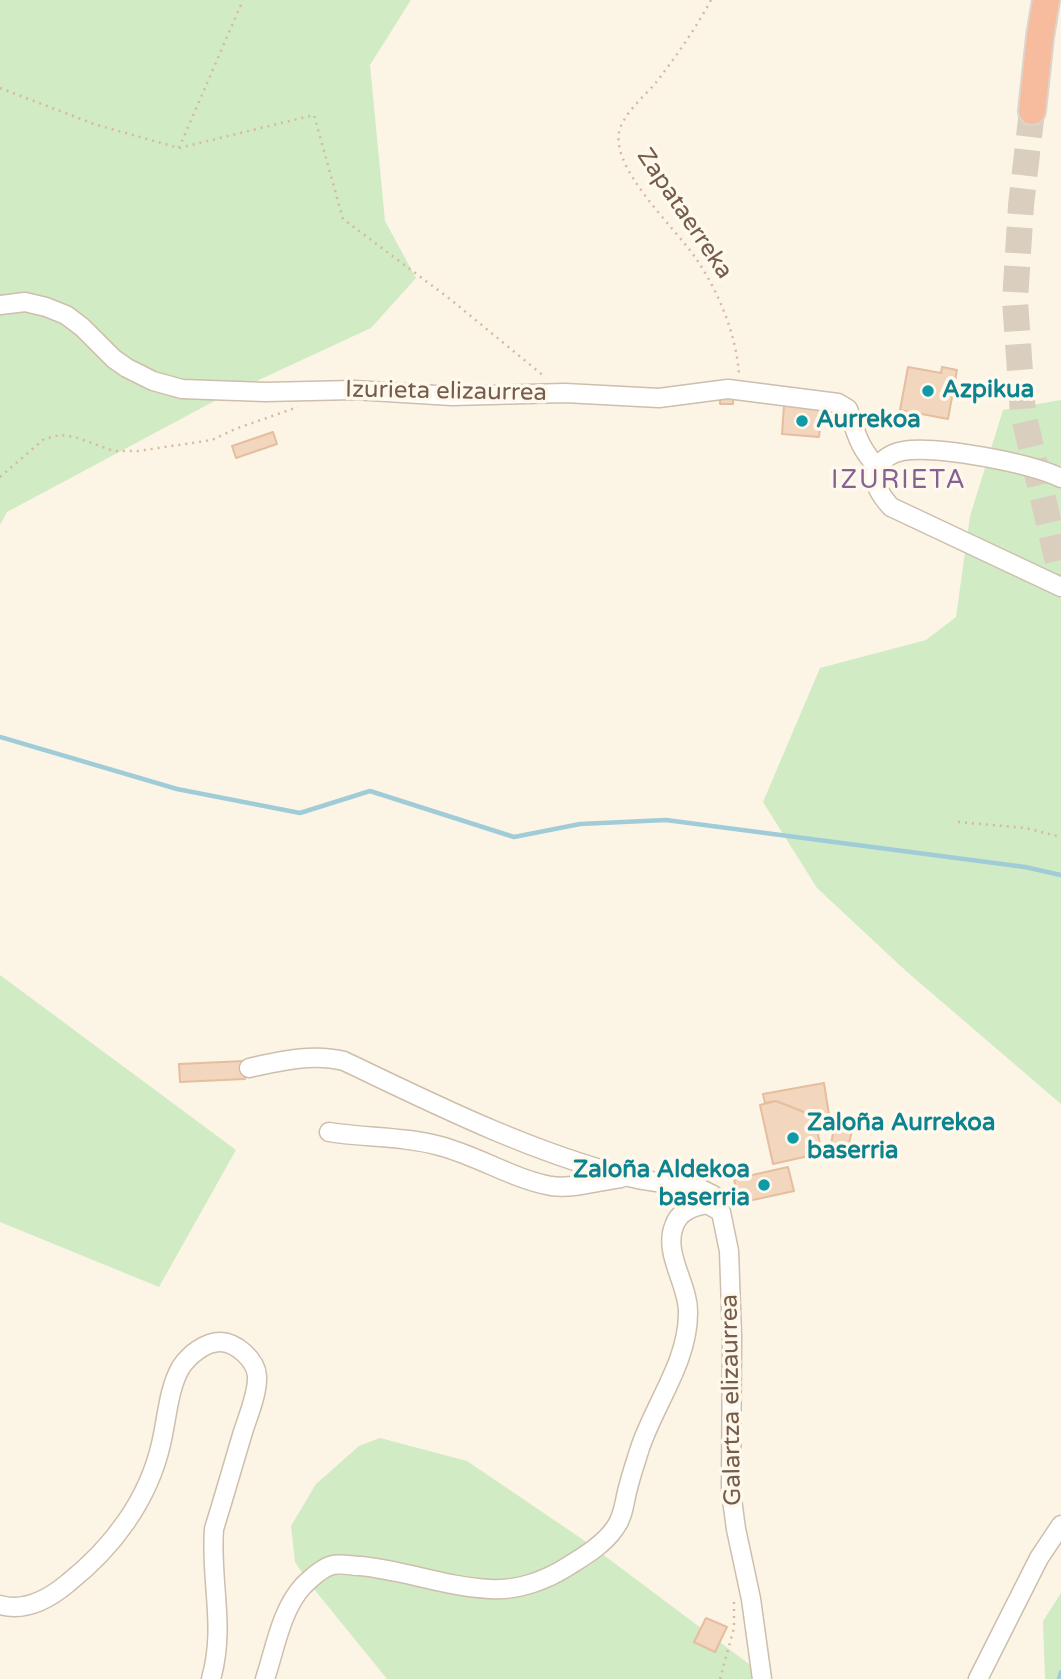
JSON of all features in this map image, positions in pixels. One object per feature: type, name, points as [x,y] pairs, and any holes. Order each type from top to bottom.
[{"type":"highway","points":[[1032,111],[1046,0]]},
{"type":"street","name":"Izurieta elizaurrea","points":[[0,304],[25,302],[66,315],[114,359],[140,375],[182,389],[265,392],[318,390],[444,396],[565,393],[659,398],[740,390],[843,405],[848,409],[863,452],[878,468]]},
{"type":"street","points":[[1061,478],[1030,467],[946,451],[903,451],[889,456],[878,468],[876,487],[891,507],[1061,586]]},
{"type":"street","name":"Galartza elizaurrea","points":[[248,1068],[325,1056],[344,1061],[523,1144],[628,1177],[703,1189],[713,1195],[715,1207]]},
{"type":"street","name":"Galartza elizaurrea","points":[[329,1132],[398,1137],[439,1145],[520,1177],[552,1186],[628,1177]]},
{"type":"street","name":"Galartza elizaurrea","points":[[265,1679],[295,1596],[304,1585],[333,1565],[371,1567],[461,1587],[519,1587],[558,1573],[589,1553],[616,1528],[624,1510],[627,1490],[641,1445],[671,1378],[685,1338],[688,1311],[671,1244],[674,1224],[688,1209],[707,1204],[721,1212],[729,1251],[732,1336],[731,1492],[762,1679]]},
{"type":"street","points":[[0,1605],[21,1607],[42,1601],[62,1589],[94,1562],[114,1540],[144,1490],[160,1448],[174,1384],[182,1367],[192,1355],[209,1344],[229,1343],[247,1356],[257,1374],[252,1403],[214,1529],[212,1550],[219,1642],[211,1679]]},
{"type":"street","points":[[978,1679],[1039,1558],[1061,1525]]},
{"type":"path","points":[[179,148],[243,0]]},
{"type":"path","name":"Zapataerreka","points":[[711,0],[657,80],[628,114],[617,138],[623,160],[696,259],[717,295],[738,360],[740,390]]},
{"type":"path","points":[[0,88],[94,124],[179,148],[314,114],[343,219],[450,299],[565,393]]},
{"type":"path","points":[[0,477],[44,439],[60,435],[75,437],[114,450],[138,452],[180,446],[212,440],[235,429],[294,410],[312,400],[318,390]]},
{"type":"path","points":[[958,822],[1026,828],[1061,837]]},
{"type":"path","points":[[720,1679],[734,1628],[735,1589],[747,1583]]},
{"type":"green space","points":[[0,0],[411,0],[370,65],[385,221],[416,278],[371,328],[222,397],[7,512],[0,525]]},
{"type":"green space","points":[[1061,400],[1061,1104],[906,971],[817,888],[763,802],[820,668],[926,640],[956,617],[970,516],[1003,410]]},
{"type":"green space","points":[[0,975],[236,1150],[159,1287],[0,1222]]},
{"type":"green space","points":[[380,1438],[467,1461],[585,1541],[769,1679],[387,1679],[295,1562],[291,1526],[316,1484],[359,1446]]},
{"type":"green space","points":[[1061,1593],[1061,1679],[1045,1679],[1043,1621]]},
{"type":"building","name":"Azpikua","points":[[908,367],[941,373],[942,367],[957,370],[948,419],[900,410]]},
{"type":"building","points":[[720,397],[733,397],[733,404],[720,404]]},
{"type":"building","name":"Aurrekoa","points":[[784,405],[822,409],[819,437],[782,434]]},
{"type":"building","points":[[273,432],[277,444],[236,458],[232,446]]},
{"type":"building","points":[[244,1061],[245,1079],[180,1082],[179,1064]]},
{"type":"building","points":[[824,1083],[830,1121],[816,1124],[814,1116],[776,1101],[765,1103],[763,1094]]},
{"type":"building","name":"Zaloña Aurrekoa baserria","points":[[776,1101],[814,1116],[822,1153],[773,1164],[760,1105]]},
{"type":"building","points":[[835,1121],[854,1122],[848,1148],[831,1145]]},
{"type":"building","name":"Zaloña Aldekoa baserria","points":[[788,1167],[794,1191],[739,1203],[734,1179]]},
{"type":"building","points":[[706,1618],[727,1627],[715,1652],[694,1642]]},
{"type":"waterway","points":[[0,737],[177,789],[300,813],[370,791],[514,837],[580,824],[666,820],[1025,867],[1061,875]]},
{"type":"waterway","points":[[1059,1679],[1061,1672]]},
{"type":"tunnel","points":[[1032,111],[1021,205],[1015,301],[1023,413],[1061,575]]},
{"type":"place","name":"Azpikua","points":[[928,391]]},
{"type":"place","name":"Aurrekoa","points":[[802,421]]},
{"type":"place","name":"Zaloña Aurrekoa baserria","points":[[793,1138]]},
{"type":"place","name":"Zaloña Aldekoa baserria","points":[[764,1185]]},
{"type":"district","name":"IZURIETA","points":[[899,481]]}]
